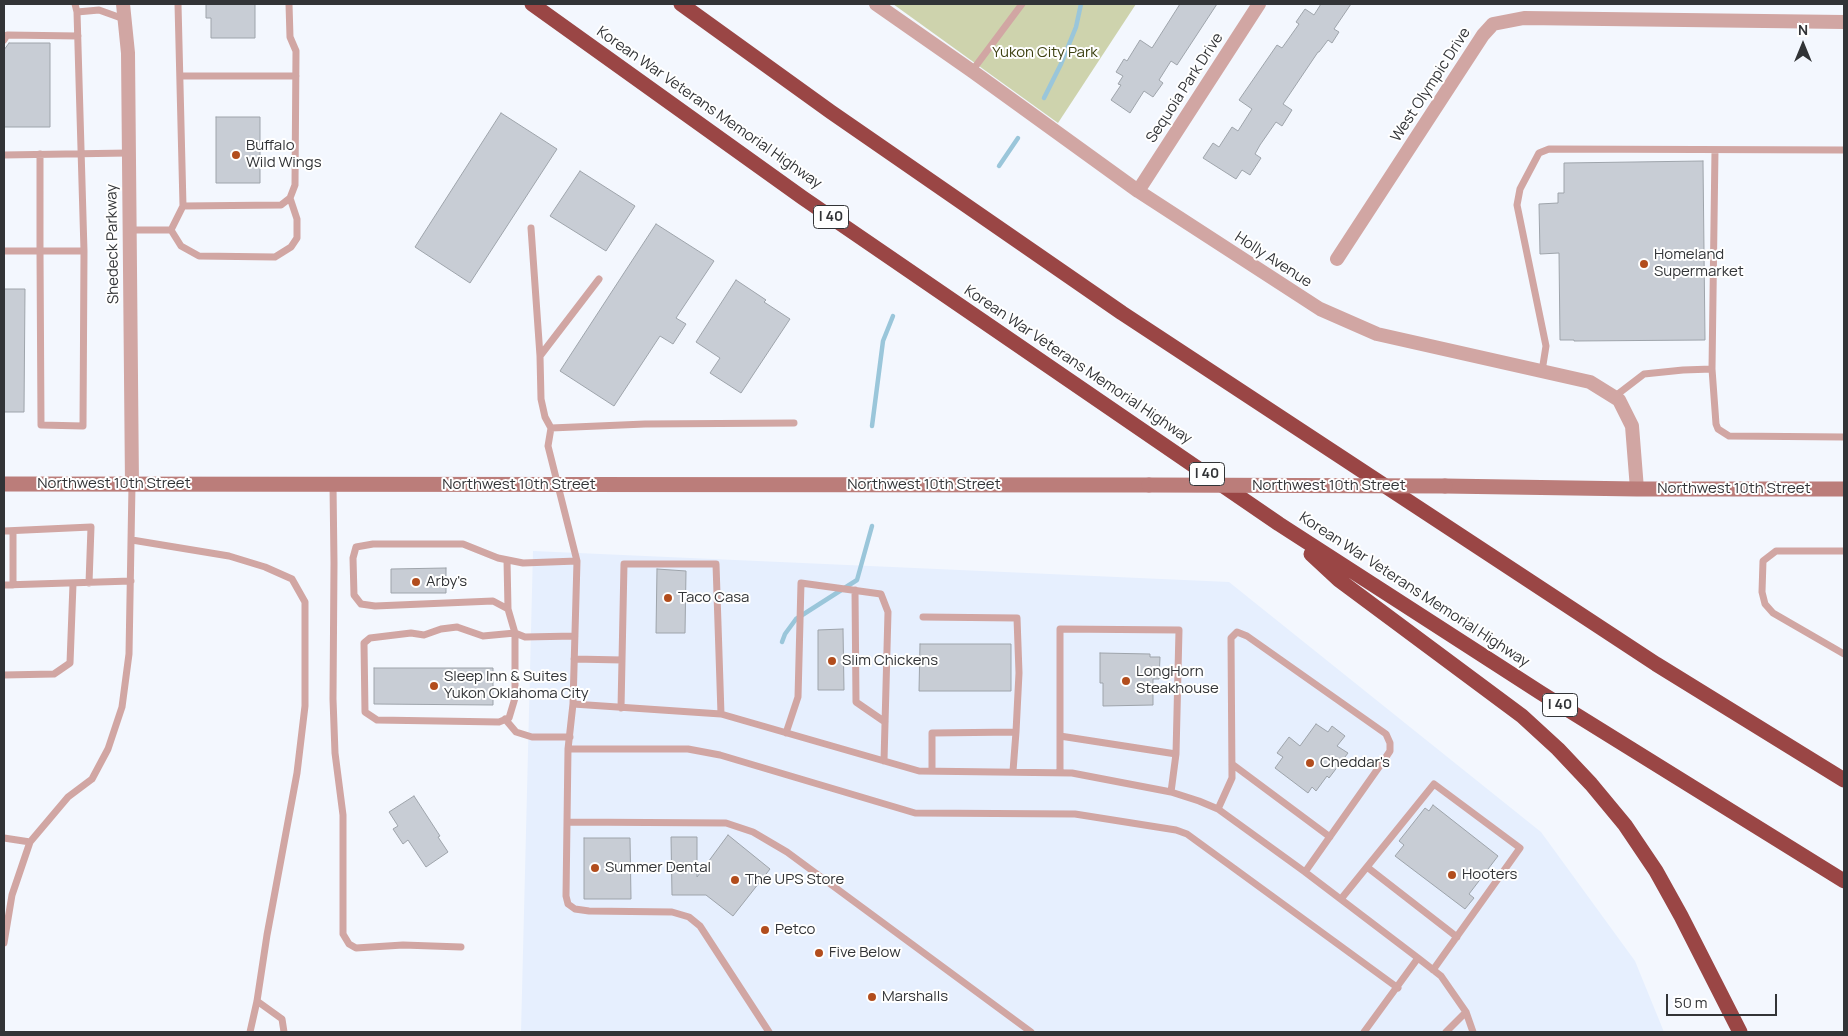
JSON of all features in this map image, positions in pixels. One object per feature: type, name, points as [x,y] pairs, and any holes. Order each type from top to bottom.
[{"type":"highway","name":"Korean War Veterans Memorial Highway","points":[[532,4],[812,203],[1279,524],[1550,699],[1844,881]]},
{"type":"highway","points":[[681,4],[831,112],[1122,313],[1640,654],[1844,780]]},
{"type":"highway","points":[[1279,524],[1339,580],[1522,716],[1558,749],[1591,784],[1625,825],[1656,871],[1682,916],[1740,1032]]},
{"type":"main road","name":"Northwest 10th Street","points":[[4,484],[1149,485],[1844,489]]},
{"type":"street","name":"Shedeck Parkway","points":[[123,4],[128,53],[132,485]]},
{"type":"street","name":"Holly Avenue","points":[[876,4],[1138,191],[1320,309],[1377,334],[1590,382],[1619,400],[1632,426],[1637,489]]},
{"type":"street","name":"Sequoia Park Drive","points":[[1138,191],[1259,4]]},
{"type":"street","points":[[1524,4],[1524,18]]},
{"type":"street","name":"West Olympic Drive","points":[[1336,259],[1483,35],[1493,24],[1524,18],[1844,22]]},
{"type":"lane","points":[[40,154],[41,425],[82,426],[84,251],[80,155],[78,12],[75,4]]},
{"type":"lane","points":[[99,10],[105,4]]},
{"type":"lane","points":[[171,230],[183,206],[178,4]]},
{"type":"lane","points":[[183,206],[281,205],[290,198],[295,185],[296,52],[290,37],[289,4]]},
{"type":"lane","points":[[972,71],[1022,4]]},
{"type":"lane","points":[[78,12],[99,10],[124,19]]},
{"type":"lane","points":[[4,40],[7,35],[78,36]]},
{"type":"lane","points":[[180,76],[296,76]]},
{"type":"lane","points":[[1542,372],[1546,346],[1517,205],[1520,189],[1539,153],[1549,149],[1844,150]]},
{"type":"lane","points":[[1714,150],[1712,369],[1718,429],[1729,436],[1844,437]]},
{"type":"lane","points":[[4,154],[80,155],[128,153]]},
{"type":"lane","points":[[171,230],[181,246],[199,256],[275,257],[291,247],[297,238],[297,219],[290,198]]},
{"type":"lane","points":[[531,228],[540,356],[541,400],[545,417],[551,428],[548,446],[577,561],[572,704],[568,748],[566,896],[568,904],[575,909],[589,911],[672,912],[689,917],[700,926],[769,1032]]},
{"type":"lane","points":[[129,230],[171,230]]},
{"type":"lane","points":[[4,251],[84,251]]},
{"type":"lane","points":[[540,356],[599,279]]},
{"type":"lane","points":[[1614,397],[1644,374],[1712,369]]},
{"type":"lane","points":[[551,428],[645,424],[794,423]]},
{"type":"lane","points":[[4,943],[12,895],[30,842],[68,797],[92,779],[108,748],[122,707],[129,654],[132,581],[132,485]]},
{"type":"lane","points":[[333,485],[332,699],[335,753],[343,816],[344,934],[349,944],[356,948],[402,945],[460,947]]},
{"type":"lane","points":[[4,531],[92,527],[89,583]]},
{"type":"lane","points":[[13,531],[13,585]]},
{"type":"lane","points":[[132,540],[229,556],[265,567],[292,579],[304,602],[304,716],[297,773],[250,1032]]},
{"type":"lane","points":[[508,609],[493,601],[375,606],[360,604],[354,595],[353,558],[356,547],[373,544],[463,544],[498,558],[523,563],[577,561]]},
{"type":"lane","points":[[1844,551],[1776,551],[1763,561],[1762,592],[1765,604],[1773,613],[1844,654]]},
{"type":"lane","points":[[507,560],[508,609],[514,633],[515,698],[509,718],[499,722],[377,720],[365,712],[364,643],[370,638],[411,633],[424,635],[441,629],[457,628],[483,636],[514,633],[525,637],[575,636]]},
{"type":"lane","points":[[621,708],[624,564],[716,564],[721,714]]},
{"type":"lane","points":[[4,586],[132,581]]},
{"type":"lane","points":[[786,733],[798,697],[801,583],[881,594],[888,612],[884,761]]},
{"type":"lane","points":[[4,675],[54,674],[70,663],[73,584]]},
{"type":"lane","points":[[855,590],[856,702],[885,722]]},
{"type":"lane","points":[[923,617],[1017,618],[1018,673],[1013,771]]},
{"type":"lane","points":[[1060,773],[1060,629],[1179,630],[1176,754],[1171,792]]},
{"type":"lane","points":[[1218,809],[1232,778],[1231,638],[1237,632],[1247,636],[1378,728],[1386,734],[1390,742],[1390,751],[1387,756],[1305,872]]},
{"type":"lane","points":[[574,659],[622,660]]},
{"type":"lane","points":[[572,704],[721,714],[919,771],[1072,773],[1171,792],[1199,801],[1218,809],[1305,872],[1441,976],[1466,1012],[1473,1032]]},
{"type":"lane","points":[[505,720],[516,732],[532,737],[570,737]]},
{"type":"lane","points":[[932,771],[932,733],[1016,732]]},
{"type":"lane","points":[[1060,736],[1176,754]]},
{"type":"lane","points":[[568,748],[688,749],[712,753],[916,812],[1075,814],[1176,830],[1187,834],[1398,988]]},
{"type":"lane","points":[[1232,764],[1330,837]]},
{"type":"lane","points":[[1340,899],[1434,784],[1520,848],[1433,970]]},
{"type":"lane","points":[[568,822],[726,823],[753,832],[795,858],[1031,1032]]},
{"type":"lane","points":[[4,838],[30,842]]},
{"type":"lane","points":[[1366,867],[1457,936]]},
{"type":"lane","points":[[1364,1032],[1398,988],[1418,958]]},
{"type":"lane","points":[[257,1001],[282,1019],[284,1032]]},
{"type":"lane","points":[[1446,1032],[1466,1012]]},
{"type":"shaded area","points":[[533,551],[1229,582],[1541,832],[1635,961],[1664,1032],[521,1032]]},
{"type":"green space","name":"Yukon City Park","points":[[893,4],[1136,4],[1058,123]]},
{"type":"building","points":[[206,4],[255,4],[255,38],[211,38],[211,18],[206,18]]},
{"type":"building","points":[[1180,4],[1217,4],[1177,65],[1171,61],[1159,80],[1163,83],[1153,97],[1144,91],[1130,113],[1111,100],[1121,85],[1118,84],[1123,76],[1116,72],[1124,59],[1127,61],[1140,40],[1152,48]]},
{"type":"building","points":[[1321,4],[1351,4],[1334,29],[1339,32],[1332,43],[1328,40],[1318,52],[1283,104],[1292,110],[1282,126],[1276,122],[1260,145],[1255,154],[1261,158],[1250,175],[1242,170],[1236,179],[1203,158],[1213,143],[1219,147],[1232,127],[1238,131],[1252,109],[1239,100],[1277,45],[1282,48],[1299,24],[1296,22],[1305,9],[1314,15]]},
{"type":"building","points":[[9,43],[50,43],[50,127],[4,127],[4,50]]},
{"type":"building","points":[[501,113],[557,149],[470,283],[415,247]]},
{"type":"building","points":[[216,117],[260,117],[260,183],[216,183]]},
{"type":"building","points":[[1703,161],[1705,340],[1560,340],[1559,253],[1540,254],[1539,204],[1558,203],[1558,193],[1564,193],[1564,163]]},
{"type":"building","points":[[580,171],[635,206],[606,251],[550,216]]},
{"type":"building","points":[[656,224],[714,261],[676,318],[686,324],[673,344],[660,336],[614,406],[560,371]]},
{"type":"building","points":[[736,280],[790,319],[741,393],[710,373],[720,358],[696,342]]},
{"type":"building","points":[[4,289],[25,289],[24,412],[4,412]]},
{"type":"building","points":[[446,568],[446,593],[391,593],[391,569]]},
{"type":"building","points":[[657,569],[686,571],[685,633],[656,633]]},
{"type":"building","points":[[843,629],[844,690],[818,690],[818,630]]},
{"type":"building","points":[[920,644],[1011,644],[1011,691],[919,691]]},
{"type":"building","name":"LongHorn Steakhouse","points":[[1100,653],[1150,654],[1150,657],[1160,657],[1159,679],[1153,679],[1153,705],[1103,706],[1103,683],[1100,683]]},
{"type":"building","name":"Sleep Inn & Suites Yukon Oklahoma City","points":[[374,668],[493,668],[493,705],[374,704]]},
{"type":"building","name":"Cheddar's","points":[[1316,724],[1328,732],[1332,726],[1345,736],[1337,746],[1348,753],[1329,778],[1327,776],[1316,791],[1312,787],[1308,793],[1275,768],[1283,757],[1277,753],[1289,737],[1300,746]]},
{"type":"building","points":[[414,796],[448,852],[426,867],[408,840],[403,844],[393,829],[398,826],[389,812]]},
{"type":"building","name":"Hooters","points":[[1433,805],[1498,856],[1469,894],[1474,898],[1465,909],[1395,856],[1404,845],[1399,841],[1425,808],[1429,811]]},
{"type":"building","points":[[728,835],[770,869],[733,916],[706,895],[672,895],[671,837],[697,837],[697,877]]},
{"type":"building","points":[[584,838],[630,838],[631,899],[584,899]]},
{"type":"waterway","points":[[1044,98],[1061,64],[1076,27],[1081,4]]},
{"type":"waterway","points":[[999,166],[1018,138]]},
{"type":"waterway","points":[[872,426],[883,341],[893,316]]},
{"type":"waterway","points":[[782,642],[785,634],[796,619],[857,580],[872,526]]},
{"type":"place","name":"Buffalo Wild Wings","points":[[236,155]]},
{"type":"place","name":"Homeland Supermarket","points":[[1644,264]]},
{"type":"place","name":"Arby's","points":[[416,582]]},
{"type":"place","name":"Taco Casa","points":[[668,598]]},
{"type":"place","name":"Slim Chickens","points":[[832,661]]},
{"type":"place","name":"LongHorn Steakhouse","points":[[1126,681]]},
{"type":"place","name":"Sleep Inn & Suites Yukon Oklahoma City","points":[[434,686]]},
{"type":"place","name":"Cheddar's","points":[[1310,763]]},
{"type":"place","name":"Summer Dental","points":[[595,868]]},
{"type":"place","name":"Hooters","points":[[1452,875]]},
{"type":"place","name":"The UPS Store","points":[[735,880]]},
{"type":"place","name":"Petco","points":[[765,930]]},
{"type":"place","name":"Five Below","points":[[819,953]]},
{"type":"place","name":"Marshalls","points":[[872,997]]}]
